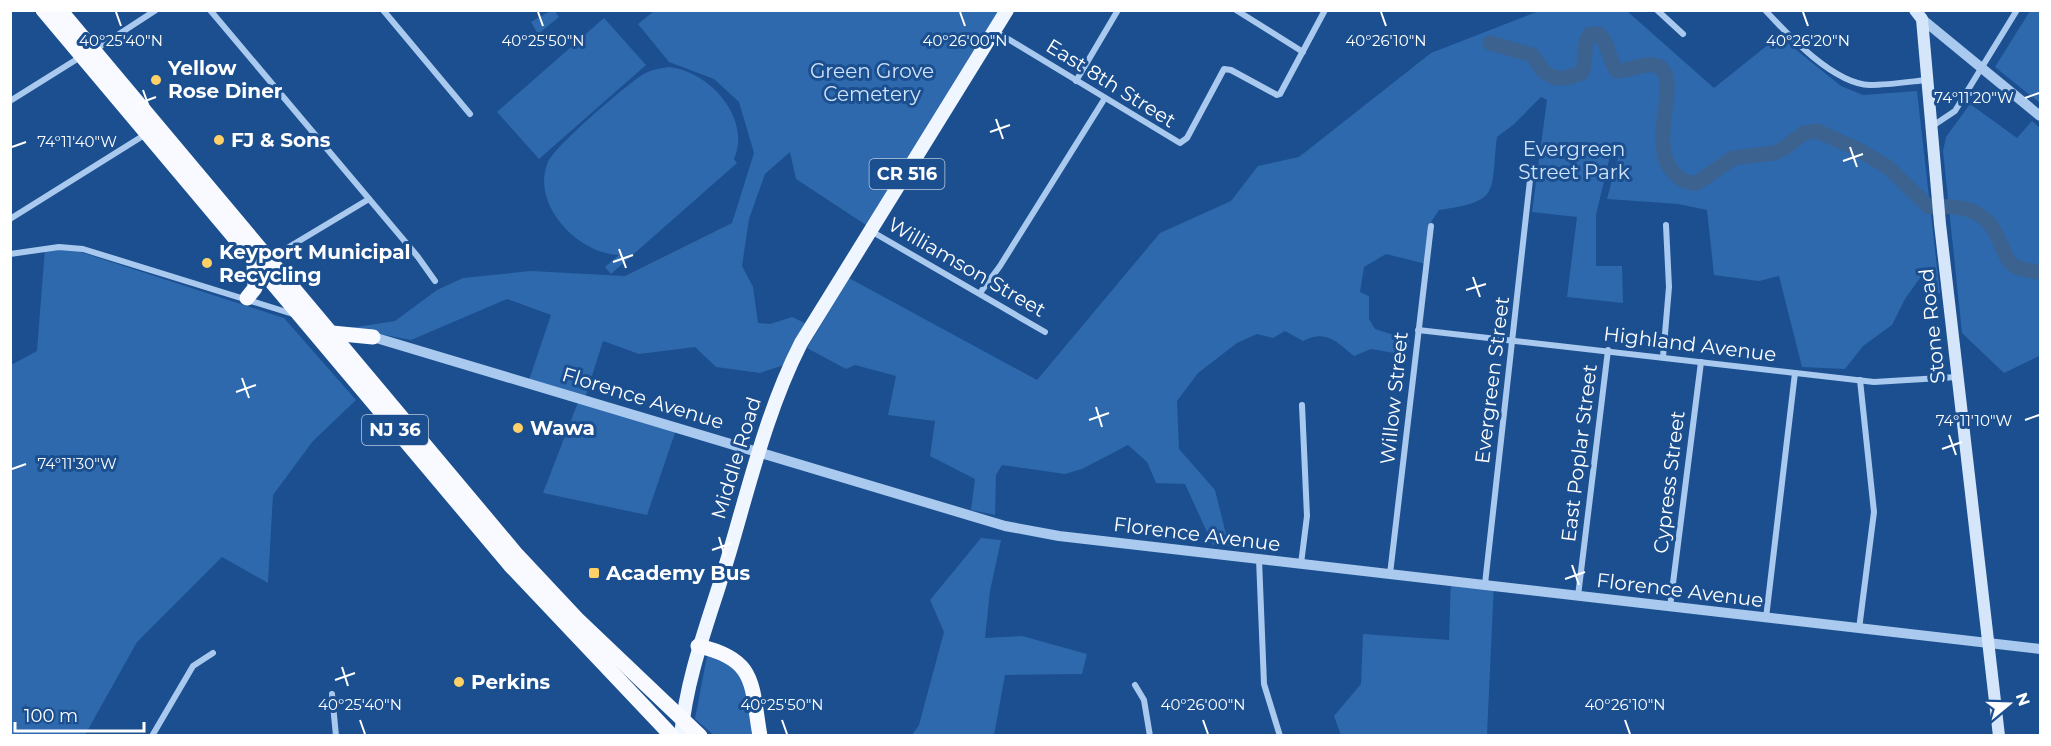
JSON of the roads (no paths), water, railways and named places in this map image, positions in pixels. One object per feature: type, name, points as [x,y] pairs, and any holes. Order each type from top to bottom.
[{"type":"highway","name":"NJ 36","points":[[43,10],[87,54],[261,262],[298,316],[510,565],[630,694],[672,735]]},
{"type":"highway","name":"NJ 36","points":[[60,10],[87,54],[147,134],[261,262],[332,333],[553,595],[682,728],[700,735]]},
{"type":"highway","points":[[247,298],[255,288],[261,262]]},
{"type":"highway","points":[[332,333],[373,337]]},
{"type":"highway","points":[[360,367],[362,351],[373,337]]},
{"type":"highway","points":[[699,646],[728,654],[745,669],[751,684],[760,735]]},
{"type":"main road","name":"CR 516","points":[[871,231],[1007,10]]},
{"type":"main road","name":"Stone Road","points":[[1918,15],[1999,735]]},
{"type":"main road","name":"Middle Road","points":[[682,728],[699,646],[779,388],[806,336],[871,231]]},
{"type":"street","points":[[10,101],[156,10]]},
{"type":"street","points":[[210,10],[435,281]]},
{"type":"street","points":[[382,10],[470,114]]},
{"type":"street","points":[[1076,81],[1118,10]]},
{"type":"street","points":[[1236,10],[1303,52],[1325,10]]},
{"type":"street","points":[[1657,10],[1683,34]]},
{"type":"street","points":[[1765,10],[1827,68],[1848,80],[1868,85],[1926,80]]},
{"type":"street","points":[[1930,128],[1954,111],[2017,10]]},
{"type":"street","points":[[1918,15],[2040,116]]},
{"type":"street","name":"East 8th Street","points":[[995,31],[1180,143],[1186,138],[1224,69],[1231,70],[1281,97],[1303,52]]},
{"type":"street","points":[[980,293],[1000,266],[1105,98]]},
{"type":"street","points":[[10,219],[147,134]]},
{"type":"street","name":"Evergreen Street","points":[[1485,584],[1530,180]]},
{"type":"street","points":[[261,262],[369,199]]},
{"type":"street","points":[[1663,357],[1669,287],[1666,225]]},
{"type":"street","name":"Willow Street","points":[[1390,574],[1431,226]]},
{"type":"street","name":"Williamson Street","points":[[871,231],[1046,332]]},
{"type":"street","points":[[10,254],[59,247],[83,249],[247,298],[298,316]]},
{"type":"street","name":"Highland Avenue","points":[[1418,330],[1860,380],[1886,382],[1958,377]]},
{"type":"street","name":"Florence Avenue","points":[[373,337],[1005,526],[1059,536],[1485,584],[1988,645],[2040,649]]},
{"type":"street","name":"East Poplar Street","points":[[1578,596],[1608,350]]},
{"type":"street","name":"Cypress Street","points":[[1670,607],[1701,362]]},
{"type":"street","points":[[1766,618],[1795,373]]},
{"type":"street","points":[[1859,629],[1874,512],[1860,380]]},
{"type":"street","points":[[1301,564],[1307,516],[1302,405]]},
{"type":"street","points":[[1259,559],[1264,684],[1280,735]]},
{"type":"street","points":[[152,735],[193,666],[213,653]]},
{"type":"street","points":[[1135,685],[1144,700],[1150,735]]},
{"type":"street","points":[[332,694],[336,735]]},
{"type":"waterway","points":[[1490,43],[1532,55],[1544,72],[1555,78],[1566,78],[1582,73],[1585,48],[1590,34],[1599,34],[1603,38],[1617,71],[1650,65],[1663,71],[1667,81],[1663,146],[1667,162],[1681,179],[1697,183],[1733,158],[1774,153],[1804,133],[1817,131],[1857,149],[1888,167],[1929,207],[1961,208],[1979,215],[1994,229],[2011,263],[2016,267],[2040,272]]},
{"type":"place","name":"Yellow Rose Diner","points":[[156,80]]},
{"type":"place","name":"FJ & Sons","points":[[219,140]]},
{"type":"place","name":"Keyport Municipal Recycling","points":[[207,263]]},
{"type":"place","name":"Wawa","points":[[518,428]]},
{"type":"place","name":"Academy Bus","points":[[594,573]]},
{"type":"place","name":"Perkins","points":[[459,682]]},
{"type":"park label","name":"Green Grove Cemetery","points":[[872,82]]},
{"type":"park label","name":"Evergreen Street Park","points":[[1574,160]]}]
